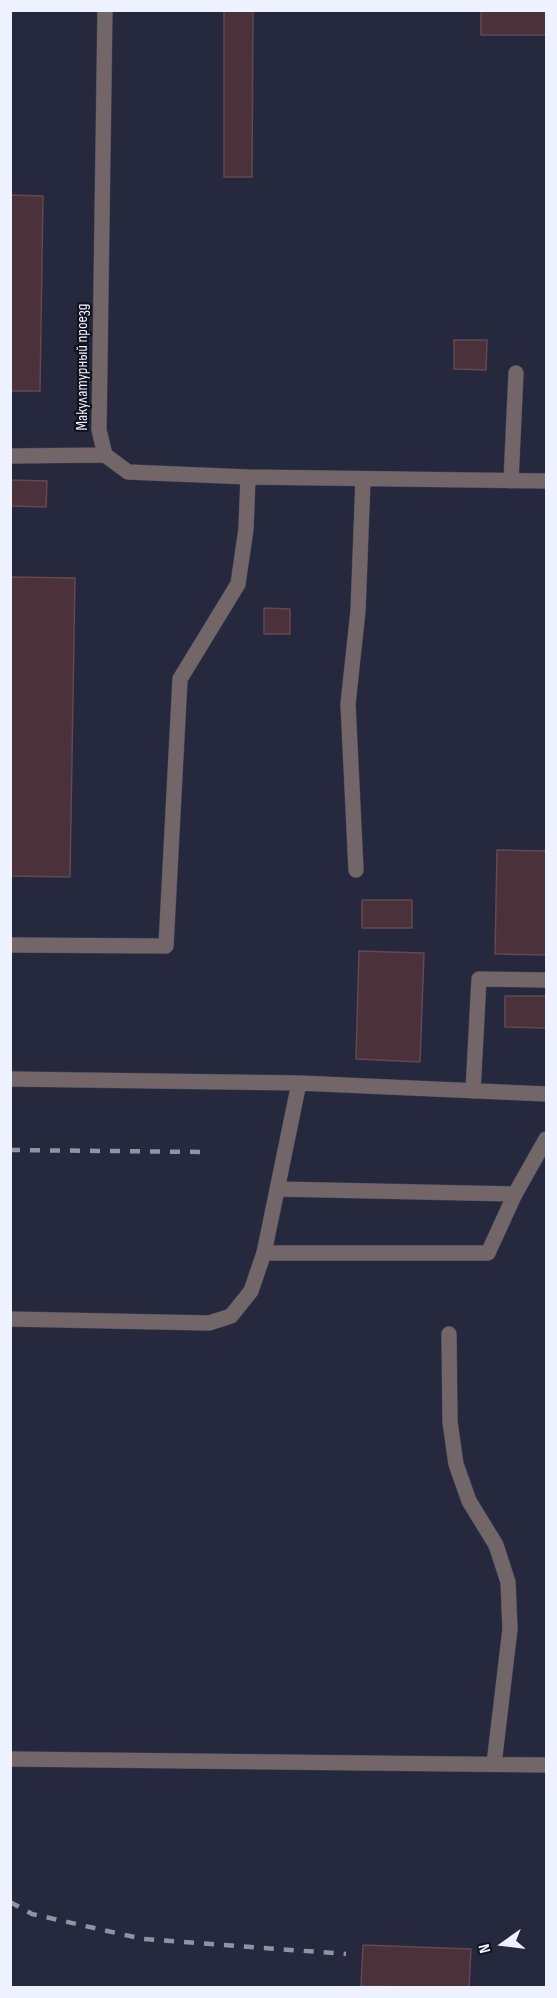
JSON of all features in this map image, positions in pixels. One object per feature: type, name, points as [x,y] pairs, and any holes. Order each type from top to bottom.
[{"type":"street","name":"Макулатурный проезд","points":[[105,10],[99,430],[105,455]]},
{"type":"street","points":[[511,481],[516,373]]},
{"type":"street","points":[[10,456],[105,455],[128,472],[249,477],[546,481]]},
{"type":"street","points":[[10,945],[166,946],[180,679],[238,584],[246,529],[249,477]]},
{"type":"street","points":[[356,870],[348,704],[358,611],[363,479]]},
{"type":"street","points":[[472,1091],[479,979],[546,980]]},
{"type":"street","points":[[10,1078],[299,1083],[546,1094]]},
{"type":"street","points":[[10,1319],[209,1323],[231,1316],[251,1291],[264,1253],[299,1083]]},
{"type":"street","points":[[264,1253],[488,1253],[515,1194],[546,1139]]},
{"type":"street","points":[[277,1190],[515,1194]]},
{"type":"street","points":[[449,1334],[450,1422],[456,1464],[469,1501],[496,1545],[508,1582],[510,1629],[494,1764]]},
{"type":"street","points":[[10,1759],[546,1765]]},
{"type":"building","points":[[224,10],[253,10],[252,177],[224,177]]},
{"type":"building","points":[[481,10],[546,10],[546,35],[481,35]]},
{"type":"building","points":[[10,195],[43,196],[40,391],[10,391]]},
{"type":"building","points":[[454,340],[487,340],[486,370],[454,369]]},
{"type":"building","points":[[10,480],[47,481],[46,507],[10,506]]},
{"type":"building","points":[[10,577],[75,578],[70,877],[10,876]]},
{"type":"building","points":[[264,608],[290,609],[290,634],[264,634]]},
{"type":"building","points":[[497,850],[546,851],[546,955],[495,954]]},
{"type":"building","points":[[362,900],[412,900],[412,928],[362,928]]},
{"type":"building","points":[[359,951],[424,953],[420,1062],[356,1059]]},
{"type":"building","points":[[505,996],[546,996],[546,1028],[505,1027]]},
{"type":"building","points":[[363,1945],[471,1949],[469,1988],[361,1986]]},
{"type":"railway","points":[[10,1150],[206,1152]]},
{"type":"railway","points":[[10,1902],[32,1914],[143,1939],[346,1954]]}]
